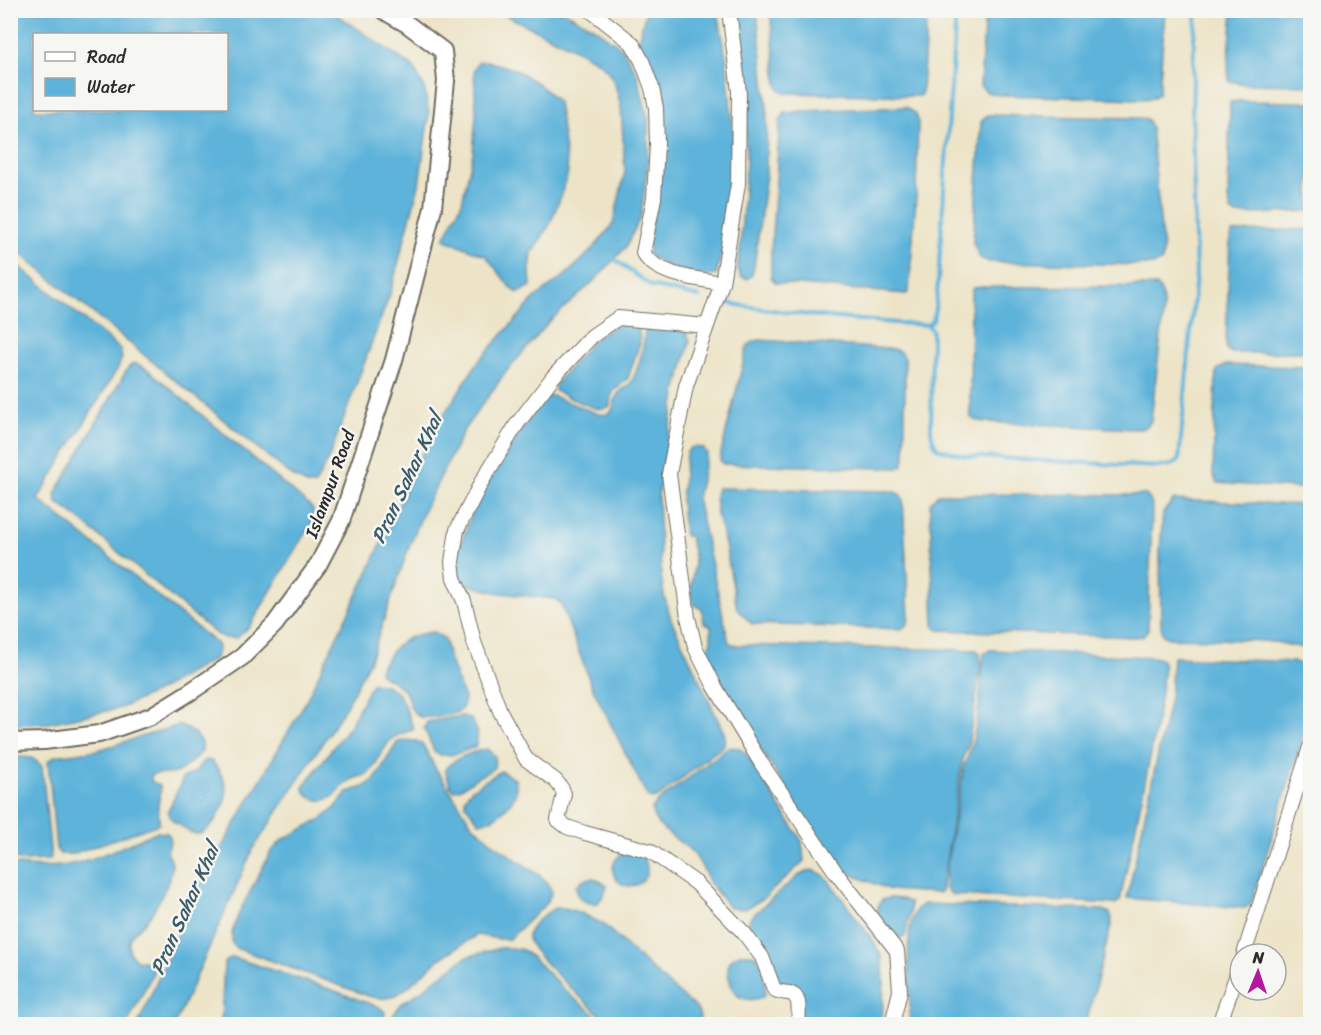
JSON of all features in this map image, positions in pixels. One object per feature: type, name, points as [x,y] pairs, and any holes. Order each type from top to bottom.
[{"type":"street","name":"Islampur Road","points":[[10,742],[44,741],[99,734],[151,716],[190,692],[242,657],[275,624],[318,565],[341,521],[394,360],[433,208],[446,81],[443,51],[407,24],[383,10]]},
{"type":"street","points":[[590,10],[632,43],[642,61],[652,88],[656,108],[657,144],[654,198],[643,253],[658,267],[684,277],[722,283]]},
{"type":"street","points":[[729,10],[739,92],[738,183],[722,283],[686,386],[669,474],[688,617],[695,647],[714,685],[761,763],[837,874],[897,951],[900,991],[892,1024]]},
{"type":"street","points":[[707,326],[618,318],[592,336],[546,386],[517,424],[482,481],[457,530],[452,562],[454,578],[464,601],[474,642],[500,711],[526,759],[556,781],[562,789],[564,794],[558,820],[585,833],[650,851],[696,883],[744,933],[762,957],[774,989],[779,992],[792,993],[796,997],[799,1002],[799,1024]]},
{"type":"street","points":[[1248,942],[1311,747]]},
{"type":"street","points":[[1219,1024],[1228,999]]},
{"type":"water","points":[[10,11],[332,11],[413,67],[424,87],[429,113],[419,185],[390,294],[330,455],[315,485],[308,485],[292,476],[11,246]]},
{"type":"water","points":[[497,11],[563,11],[593,27],[622,48],[637,74],[648,118],[648,162],[641,216],[626,247],[595,280],[550,321],[506,372],[465,428],[424,510],[370,660],[342,713],[253,849],[175,1024],[138,1024],[198,888],[305,703],[430,436],[477,363],[535,298],[585,257],[613,224],[625,172],[621,107],[615,84],[607,70],[598,62]]},
{"type":"water","points":[[646,11],[718,11],[726,57],[734,138],[727,231],[716,275],[689,274],[648,255],[662,115],[656,78],[638,41]]},
{"type":"water","points":[[736,11],[757,11],[767,107],[766,175],[754,267],[752,275],[747,279],[741,277],[737,268],[746,161],[746,99]]},
{"type":"water","points":[[770,11],[927,11],[920,96],[784,93],[777,83]]},
{"type":"water","points":[[985,11],[1165,11],[1159,94],[1152,98],[1141,99],[999,95],[987,92],[980,86]]},
{"type":"water","points":[[1233,11],[1310,11],[1310,85],[1245,84],[1229,81],[1228,66]]},
{"type":"water","points":[[487,61],[514,69],[539,84],[558,102],[568,173],[549,226],[532,253],[531,286],[518,293],[510,287],[486,256],[444,239],[462,202],[473,153],[476,114],[474,70],[478,62]]},
{"type":"water","points":[[1230,102],[1310,102],[1310,211],[1236,215],[1231,211],[1228,199]]},
{"type":"water","points":[[906,107],[915,113],[918,120],[916,198],[909,292],[906,294],[776,283],[771,277],[771,251],[780,121],[785,113]]},
{"type":"water","points":[[987,115],[1147,119],[1151,127],[1163,250],[1162,261],[1153,265],[989,262],[980,258],[973,243],[981,122]]},
{"type":"water","points":[[1310,229],[1310,352],[1232,353],[1227,350],[1232,233]]},
{"type":"water","points":[[10,259],[120,349],[122,358],[38,499],[217,644],[218,650],[213,660],[158,691],[121,708],[49,723],[11,725]]},
{"type":"water","points":[[1157,286],[1161,291],[1164,309],[1151,420],[1147,426],[1135,429],[986,422],[971,418],[971,292],[973,288]]},
{"type":"water","points":[[625,323],[634,324],[639,329],[640,343],[628,378],[613,392],[610,406],[604,409],[597,408],[555,391],[558,381],[597,336]]},
{"type":"water","points":[[649,327],[682,327],[690,341],[677,389],[658,496],[661,574],[671,619],[725,735],[724,745],[658,797],[652,799],[647,796],[592,687],[561,604],[555,599],[500,593],[472,586],[459,576],[458,550],[478,498],[543,399],[550,395],[598,414],[611,412],[618,394],[631,383],[639,363],[645,330]]},
{"type":"water","points":[[760,340],[891,349],[901,353],[905,359],[905,459],[902,466],[880,468],[723,464],[720,461],[721,453],[747,347],[752,342]]},
{"type":"water","points":[[134,363],[147,369],[313,510],[312,522],[250,626],[237,638],[225,638],[216,634],[57,503],[55,494],[128,368]]},
{"type":"water","points":[[1226,365],[1310,367],[1310,489],[1217,483],[1213,474],[1216,373],[1218,369]]},
{"type":"water","points":[[693,447],[703,448],[707,453],[697,498],[729,643],[976,650],[980,653],[981,664],[968,747],[963,757],[941,892],[890,890],[845,872],[805,819],[738,713],[706,652],[711,641],[711,626],[704,623],[702,609],[693,604],[692,599],[694,558],[690,537],[684,535],[681,500],[686,454]]},
{"type":"water","points":[[717,488],[891,491],[900,494],[903,499],[909,618],[907,625],[901,629],[752,624],[737,609],[717,514],[715,495]]},
{"type":"water","points":[[938,494],[1146,495],[1152,505],[1148,629],[1143,636],[1135,637],[938,630],[934,627],[930,503]]},
{"type":"water","points":[[1173,500],[1310,505],[1310,648],[1273,642],[1169,638],[1163,635],[1160,550],[1163,513]]},
{"type":"water","points":[[433,632],[445,639],[464,703],[459,711],[449,715],[420,717],[411,708],[403,690],[380,674],[380,667],[394,649],[404,641]]},
{"type":"water","points":[[990,650],[1153,657],[1162,661],[1164,668],[1150,756],[1120,901],[1115,904],[955,895],[945,888],[947,863],[964,765],[976,726],[984,654]]},
{"type":"water","points":[[1173,657],[1294,662],[1310,667],[1310,714],[1251,904],[1245,908],[1127,898],[1170,698]]},
{"type":"water","points":[[373,683],[391,687],[396,692],[401,698],[414,729],[390,741],[366,775],[349,781],[333,797],[323,800],[313,799],[303,787],[351,724]]},
{"type":"water","points":[[461,716],[471,719],[475,726],[478,736],[475,747],[450,755],[435,753],[424,728],[427,722]]},
{"type":"water","points":[[179,725],[198,738],[202,752],[178,772],[151,775],[151,781],[160,786],[159,824],[72,854],[60,854],[56,849],[48,761],[55,756],[98,750]]},
{"type":"water","points":[[404,740],[417,741],[423,745],[471,823],[494,844],[546,881],[552,892],[546,904],[509,939],[477,935],[438,960],[400,993],[386,998],[368,996],[236,948],[232,943],[232,932],[239,913],[270,853],[282,840],[323,818],[348,792],[364,787],[375,779],[395,746]]},
{"type":"water","points":[[729,747],[739,748],[746,754],[802,841],[804,861],[763,899],[745,909],[730,908],[709,882],[696,856],[662,829],[652,810],[657,802]]},
{"type":"water","points":[[487,749],[495,756],[494,768],[454,790],[450,786],[445,769],[464,756]]},
{"type":"water","points":[[11,756],[32,758],[42,766],[51,858],[49,860],[21,861],[11,857]]},
{"type":"water","points":[[204,760],[212,761],[217,768],[224,782],[226,795],[211,826],[196,834],[173,821],[168,811],[183,778],[195,772]]},
{"type":"water","points":[[501,771],[516,780],[515,795],[500,813],[490,820],[479,822],[465,804],[465,797],[472,789]]},
{"type":"water","points":[[157,832],[167,833],[170,836],[167,852],[172,866],[169,880],[158,903],[129,940],[130,954],[137,960],[152,963],[154,971],[127,1024],[11,1024],[11,864],[45,867],[78,863]]},
{"type":"water","points":[[630,852],[642,857],[647,869],[642,881],[630,886],[618,881],[613,869],[618,857]]},
{"type":"water","points":[[812,870],[827,878],[874,942],[882,958],[884,979],[882,1024],[804,1023],[793,988],[779,983],[748,927],[750,918],[754,914],[798,876]]},
{"type":"water","points":[[593,878],[607,885],[602,898],[595,903],[580,898],[576,887],[582,880]]},
{"type":"water","points":[[902,899],[910,903],[910,913],[903,938],[891,933],[878,918],[878,906],[882,900]]},
{"type":"water","points":[[924,904],[1103,910],[1110,913],[1112,919],[1110,930],[1086,1024],[909,1024],[908,958],[911,923],[916,911]]},
{"type":"water","points":[[555,908],[565,908],[581,913],[603,924],[697,1009],[700,1016],[699,1024],[598,1024],[601,1022],[599,1014],[548,965],[528,938],[533,925]]},
{"type":"water","points":[[500,948],[523,950],[535,960],[569,994],[594,1014],[595,1017],[591,1024],[390,1024],[401,1004],[466,957]]},
{"type":"water","points":[[739,954],[757,957],[765,980],[765,996],[752,1000],[741,998],[734,991],[728,967],[730,961]]},
{"type":"water","points":[[232,957],[379,1007],[385,1014],[382,1024],[221,1024],[224,963]]},
{"type":"waterway","points":[[928,325],[933,320],[937,296],[956,10]]},
{"type":"waterway","points":[[727,303],[827,317],[928,325],[932,331],[931,431],[937,448],[965,456],[1159,467],[1172,465],[1179,460],[1196,275],[1192,119],[1197,10]]},
{"type":"waterway","points":[[613,258],[651,286],[699,297]]},
{"type":"water label","name":"Pran Sahar Khal","points":[[407,478]]},
{"type":"water label","name":"Pran Sahar Khal","points":[[185,909]]}]
